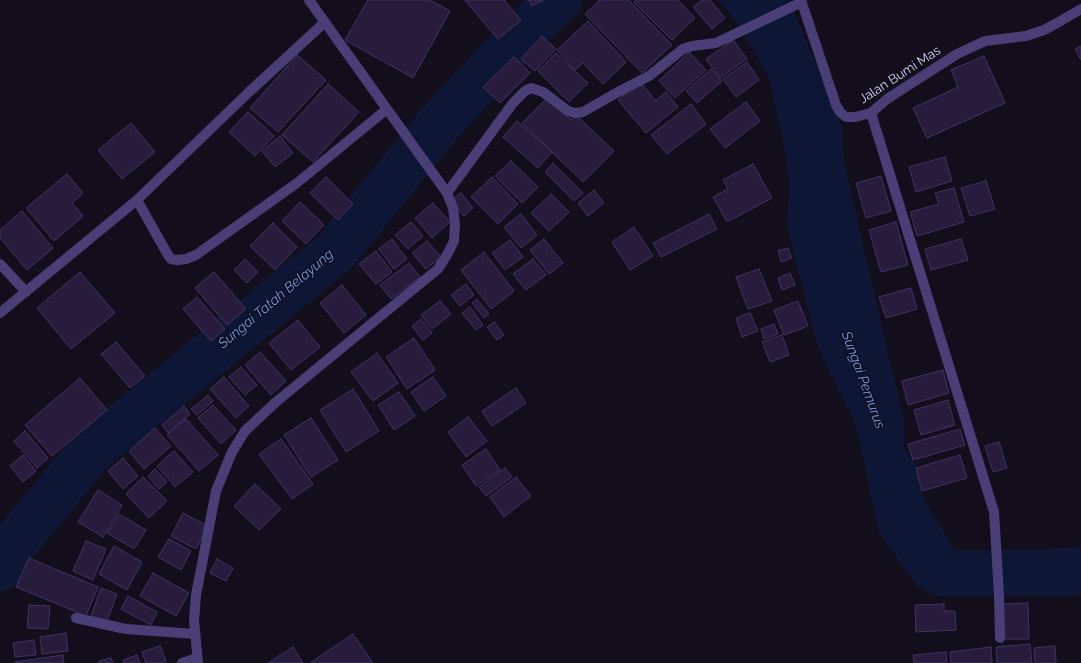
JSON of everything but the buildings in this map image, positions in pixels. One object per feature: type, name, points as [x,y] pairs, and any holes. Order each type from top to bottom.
[{"type":"street","points":[[182,663],[197,660],[194,620],[196,595],[216,491],[232,452],[245,431],[276,402],[438,269],[454,241],[455,224],[453,208],[447,193],[309,0]]},
{"type":"street","points":[[447,193],[513,103],[525,91],[531,88],[543,92],[568,111],[575,113],[583,112],[649,76],[683,49],[692,46],[716,43],[799,3]]},
{"type":"street","name":"Jalan Bumi Mas","points":[[799,3],[836,105],[840,112],[846,117],[855,117],[870,113],[887,99],[957,54],[985,41],[1026,36],[1044,30],[1081,9]]},
{"type":"street","points":[[0,312],[137,200],[249,92],[325,22]]},
{"type":"street","points":[[137,200],[171,259],[186,260],[196,255],[297,183],[386,109]]},
{"type":"street","points":[[870,113],[994,512],[1000,596],[1000,638]]},
{"type":"street","points":[[0,264],[26,292]]},
{"type":"street","points":[[76,618],[126,629],[195,634]]},
{"type":"water","points":[[718,0],[787,0],[790,2],[843,129],[844,162],[904,422],[905,503],[916,532],[951,555],[972,558],[1081,546],[1081,584],[937,592],[918,587],[879,533],[856,425],[818,347],[787,227],[789,186],[786,157],[770,80],[746,37],[730,13]]},
{"type":"waterway","name":"Sungai Tatah Belayung","points":[[0,568],[1,560],[90,452],[334,253],[440,123],[524,32],[559,0]]},
{"type":"waterway","name":"Sungai Pemurus","points":[[894,471],[902,507],[941,573],[1070,573],[1081,571]]}]
